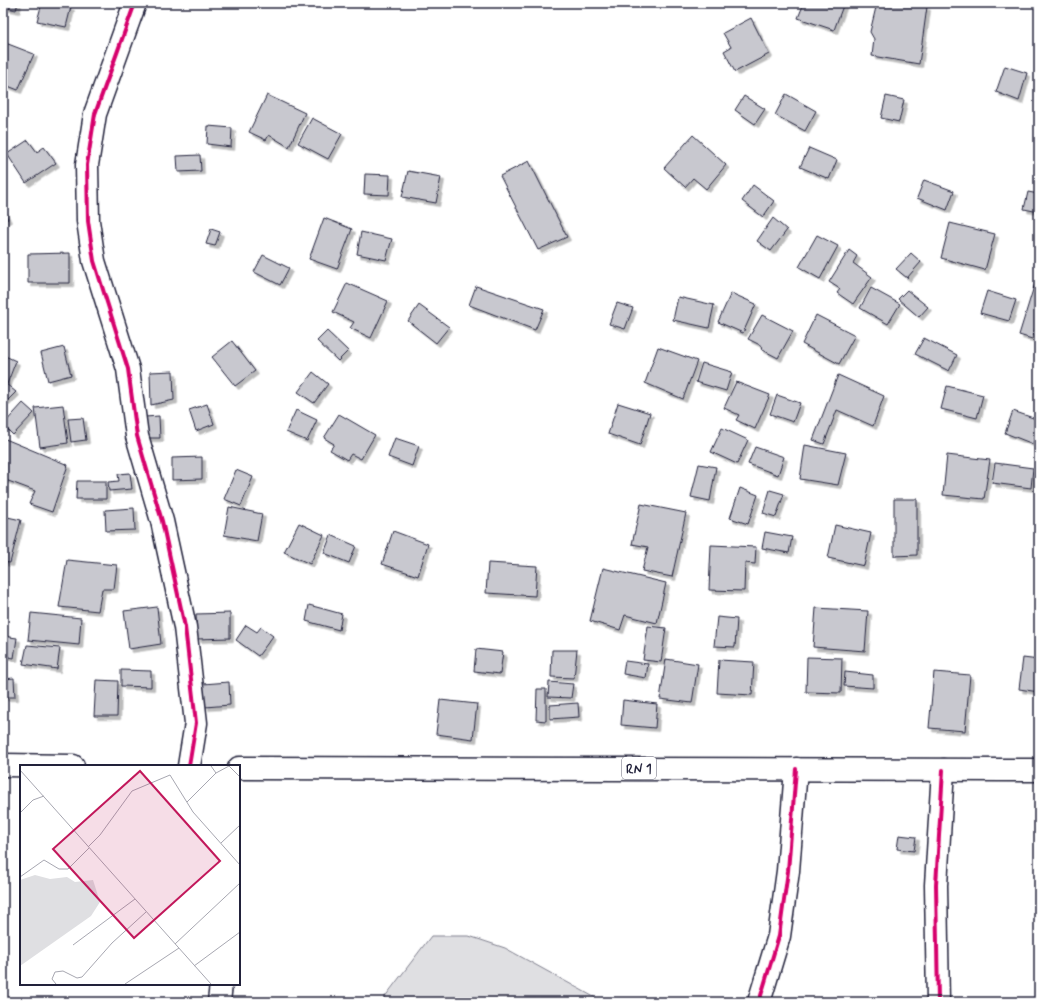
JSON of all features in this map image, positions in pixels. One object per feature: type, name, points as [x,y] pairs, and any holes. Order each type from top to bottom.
[{"type":"street","points":[[135,3],[95,114],[87,165],[88,221],[94,261],[128,369],[137,436],[162,521],[185,627],[196,722],[190,765]]},
{"type":"street","points":[[3,765],[20,765]]},
{"type":"street","name":"RN 1","points":[[240,768],[1039,770]]},
{"type":"street","points":[[759,1002],[779,936],[788,871],[796,769]]},
{"type":"street","points":[[938,1002],[936,885],[943,770]]},
{"type":"street","points":[[219,1002],[221,985]]},
{"type":"shaded area","points":[[431,936],[469,936],[505,948],[603,1002],[381,1002]]},
{"type":"building","points":[[3,3],[18,3],[16,10],[3,7]]},
{"type":"building","points":[[42,3],[56,3],[71,7],[66,27],[37,21]]},
{"type":"building","points":[[804,3],[844,3],[834,30],[798,18]]},
{"type":"building","points":[[877,3],[906,3],[927,7],[919,64],[872,56],[874,39],[870,32]]},
{"type":"building","points":[[751,18],[769,54],[735,72],[724,51],[731,47],[723,33]]},
{"type":"building","points":[[3,42],[34,54],[18,90],[3,84]]},
{"type":"building","points":[[1005,66],[1027,73],[1019,101],[996,92]]},
{"type":"building","points":[[786,94],[816,111],[805,131],[775,115]]},
{"type":"building","points":[[267,95],[305,113],[289,147],[269,135],[266,140],[249,132]]},
{"type":"building","points":[[744,96],[765,109],[755,124],[735,110]]},
{"type":"building","points":[[886,96],[904,100],[899,122],[881,118]]},
{"type":"building","points":[[312,118],[342,134],[328,159],[298,143]]},
{"type":"building","points":[[208,126],[232,128],[231,147],[207,144]]},
{"type":"building","points":[[693,135],[726,165],[706,189],[693,178],[685,187],[664,168]]},
{"type":"building","points":[[28,140],[37,152],[44,147],[56,163],[26,183],[7,154]]},
{"type":"building","points":[[809,148],[837,160],[829,179],[800,167]]},
{"type":"building","points":[[200,155],[201,171],[178,172],[177,156]]},
{"type":"building","points":[[529,161],[567,237],[538,250],[500,176]]},
{"type":"building","points":[[408,171],[441,177],[436,203],[402,197]]},
{"type":"building","points":[[365,174],[390,175],[389,195],[364,194]]},
{"type":"building","points":[[924,180],[954,191],[947,210],[917,198]]},
{"type":"building","points":[[753,185],[774,201],[763,217],[742,201]]},
{"type":"building","points":[[1028,192],[1039,194],[1039,212],[1024,209]]},
{"type":"building","points":[[3,208],[8,219],[3,221]]},
{"type":"building","points":[[324,218],[352,229],[337,269],[309,259]]},
{"type":"building","points":[[773,218],[787,230],[771,251],[757,241]]},
{"type":"building","points":[[950,223],[995,234],[985,270],[941,258]]},
{"type":"building","points":[[211,229],[220,232],[215,246],[206,244]]},
{"type":"building","points":[[361,232],[392,239],[386,260],[357,254]]},
{"type":"building","points":[[817,235],[838,246],[820,279],[799,267]]},
{"type":"building","points":[[849,250],[857,256],[853,263],[872,277],[853,304],[837,293],[840,289],[829,282]]},
{"type":"building","points":[[70,253],[70,283],[28,283],[28,254]]},
{"type":"building","points":[[911,253],[921,262],[907,278],[896,269]]},
{"type":"building","points":[[263,255],[289,268],[280,285],[254,272]]},
{"type":"building","points":[[347,283],[388,301],[371,338],[350,328],[354,322],[333,312]]},
{"type":"building","points":[[1035,283],[1039,285],[1039,317],[1032,339],[1019,335]]},
{"type":"building","points":[[476,286],[544,309],[535,330],[469,305]]},
{"type":"building","points":[[871,288],[900,304],[888,324],[860,308]]},
{"type":"building","points":[[907,290],[928,307],[919,317],[898,299]]},
{"type":"building","points":[[987,291],[1016,300],[1009,321],[980,313]]},
{"type":"building","points":[[731,293],[756,304],[743,333],[718,322]]},
{"type":"building","points":[[678,297],[714,305],[709,328],[673,320]]},
{"type":"building","points":[[617,303],[633,308],[625,329],[609,324]]},
{"type":"building","points":[[419,305],[449,327],[436,343],[408,321]]},
{"type":"building","points":[[762,315],[793,331],[778,358],[761,349],[762,346],[748,339]]},
{"type":"building","points":[[816,315],[855,335],[839,364],[802,344]]},
{"type":"building","points":[[327,331],[348,351],[338,361],[317,341]]},
{"type":"building","points":[[924,338],[957,355],[949,371],[915,354]]},
{"type":"building","points":[[232,341],[255,371],[235,386],[212,357]]},
{"type":"building","points":[[64,347],[71,375],[48,381],[41,353]]},
{"type":"building","points":[[658,347],[697,361],[683,399],[645,383]]},
{"type":"building","points":[[3,355],[16,361],[7,384],[3,382]]},
{"type":"building","points":[[702,363],[732,372],[726,391],[696,382]]},
{"type":"building","points":[[173,371],[174,400],[151,405],[150,372]]},
{"type":"building","points":[[313,372],[328,384],[314,403],[298,392]]},
{"type":"building","points":[[838,375],[884,396],[873,426],[837,410],[824,444],[813,440]]},
{"type":"building","points":[[736,382],[770,395],[755,429],[736,420],[739,415],[724,408]]},
{"type":"building","points":[[6,384],[16,392],[6,402],[3,399],[3,387]]},
{"type":"building","points":[[947,386],[983,395],[977,418],[941,409]]},
{"type":"building","points":[[777,395],[800,403],[793,422],[770,414]]},
{"type":"building","points":[[23,403],[34,413],[13,435],[3,425]]},
{"type":"building","points":[[618,403],[650,413],[640,445],[608,434]]},
{"type":"building","points":[[207,404],[214,424],[196,431],[189,410]]},
{"type":"building","points":[[63,405],[68,443],[40,447],[35,408]]},
{"type":"building","points":[[296,410],[317,420],[307,441],[286,432]]},
{"type":"building","points":[[1013,411],[1039,420],[1039,427],[1033,444],[1005,433]]},
{"type":"building","points":[[339,414],[375,435],[361,459],[351,454],[347,460],[330,450],[334,444],[324,438]]},
{"type":"building","points":[[159,416],[160,438],[146,438],[145,417]]},
{"type":"building","points":[[83,418],[86,440],[71,442],[68,419]]},
{"type":"building","points":[[722,428],[748,440],[737,464],[711,452]]},
{"type":"building","points":[[3,438],[68,465],[52,512],[29,504],[35,491],[3,479]]},
{"type":"building","points":[[395,438],[419,446],[412,466],[388,457]]},
{"type":"building","points":[[805,445],[846,453],[838,485],[800,479]]},
{"type":"building","points":[[755,447],[784,457],[778,475],[748,464]]},
{"type":"building","points":[[947,455],[990,460],[984,499],[943,495]]},
{"type":"building","points":[[202,457],[202,479],[172,480],[172,458]]},
{"type":"building","points":[[995,463],[1033,468],[1031,488],[992,483]]},
{"type":"building","points":[[699,464],[716,467],[710,501],[691,497]]},
{"type":"building","points":[[236,470],[253,477],[241,506],[224,499]]},
{"type":"building","points":[[130,473],[132,489],[109,491],[108,482],[119,481],[118,474]]},
{"type":"building","points":[[77,481],[106,481],[106,499],[76,499]]},
{"type":"building","points":[[740,488],[758,495],[748,524],[730,518]]},
{"type":"building","points":[[770,490],[784,494],[776,517],[763,513]]},
{"type":"building","points":[[894,499],[917,499],[917,555],[894,556]]},
{"type":"building","points":[[641,504],[686,513],[672,577],[642,571],[648,547],[632,544]]},
{"type":"building","points":[[229,507],[262,514],[257,541],[224,535]]},
{"type":"building","points":[[134,508],[135,530],[106,531],[105,510]]},
{"type":"building","points":[[3,516],[21,520],[10,563],[3,562]]},
{"type":"building","points":[[299,523],[324,535],[310,564],[284,552]]},
{"type":"building","points":[[835,525],[871,533],[864,566],[828,558]]},
{"type":"building","points":[[393,531],[428,544],[418,576],[382,564]]},
{"type":"building","points":[[765,532],[792,537],[789,553],[762,548]]},
{"type":"building","points":[[331,535],[356,546],[349,563],[324,553]]},
{"type":"building","points":[[711,545],[756,547],[755,564],[745,563],[744,591],[709,590]]},
{"type":"building","points":[[67,560],[117,565],[114,589],[102,589],[98,611],[59,607]]},
{"type":"building","points":[[488,563],[537,566],[535,596],[486,593]]},
{"type":"building","points":[[603,568],[666,583],[657,623],[625,615],[620,630],[590,621]]},
{"type":"building","points":[[309,605],[342,614],[339,630],[306,621]]},
{"type":"building","points":[[157,607],[161,644],[129,649],[124,611]]},
{"type":"building","points":[[816,608],[868,611],[865,651],[813,647]]},
{"type":"building","points":[[31,613],[81,618],[79,645],[28,640]]},
{"type":"building","points":[[230,613],[230,638],[197,639],[196,614]]},
{"type":"building","points":[[717,617],[737,619],[735,647],[714,646]]},
{"type":"building","points":[[246,625],[257,632],[261,627],[273,636],[258,656],[236,640]]},
{"type":"building","points":[[648,626],[666,628],[661,662],[643,660]]},
{"type":"building","points":[[3,636],[17,638],[14,658],[3,656]]},
{"type":"building","points":[[27,645],[60,648],[57,669],[23,664]]},
{"type":"building","points":[[476,649],[503,652],[500,674],[474,671]]},
{"type":"building","points":[[552,650],[577,650],[574,678],[551,677]]},
{"type":"building","points":[[807,657],[842,658],[841,693],[806,692]]},
{"type":"building","points":[[1023,658],[1039,660],[1039,692],[1019,689]]},
{"type":"building","points":[[666,659],[698,664],[692,703],[660,699]]},
{"type":"building","points":[[719,660],[754,662],[752,695],[717,693]]},
{"type":"building","points":[[625,661],[648,664],[646,678],[623,674]]},
{"type":"building","points":[[121,670],[151,671],[151,687],[121,686]]},
{"type":"building","points":[[845,672],[873,675],[873,688],[844,686]]},
{"type":"building","points":[[934,672],[970,675],[965,731],[929,728]]},
{"type":"building","points":[[14,678],[15,697],[3,697],[3,679]]},
{"type":"building","points":[[96,680],[118,681],[117,716],[94,716]]},
{"type":"building","points":[[229,682],[230,705],[205,707],[203,684]]},
{"type":"building","points":[[549,682],[573,684],[571,698],[548,697]]},
{"type":"building","points":[[537,689],[546,689],[546,721],[536,720]]},
{"type":"building","points":[[440,700],[477,704],[473,739],[436,734]]},
{"type":"building","points":[[623,700],[657,704],[655,728],[621,725]]},
{"type":"building","points":[[578,703],[579,717],[550,719],[550,705]]},
{"type":"building","points":[[899,835],[916,837],[914,851],[897,849]]},
{"type":"cycle path","points":[[135,3],[95,114],[87,165],[88,221],[94,261],[128,369],[137,436],[162,521],[185,627],[196,723],[189,765]]},
{"type":"cycle path","points":[[759,1002],[779,936],[788,871],[796,769]]},
{"type":"cycle path","points":[[938,1002],[936,885],[943,770]]}]
